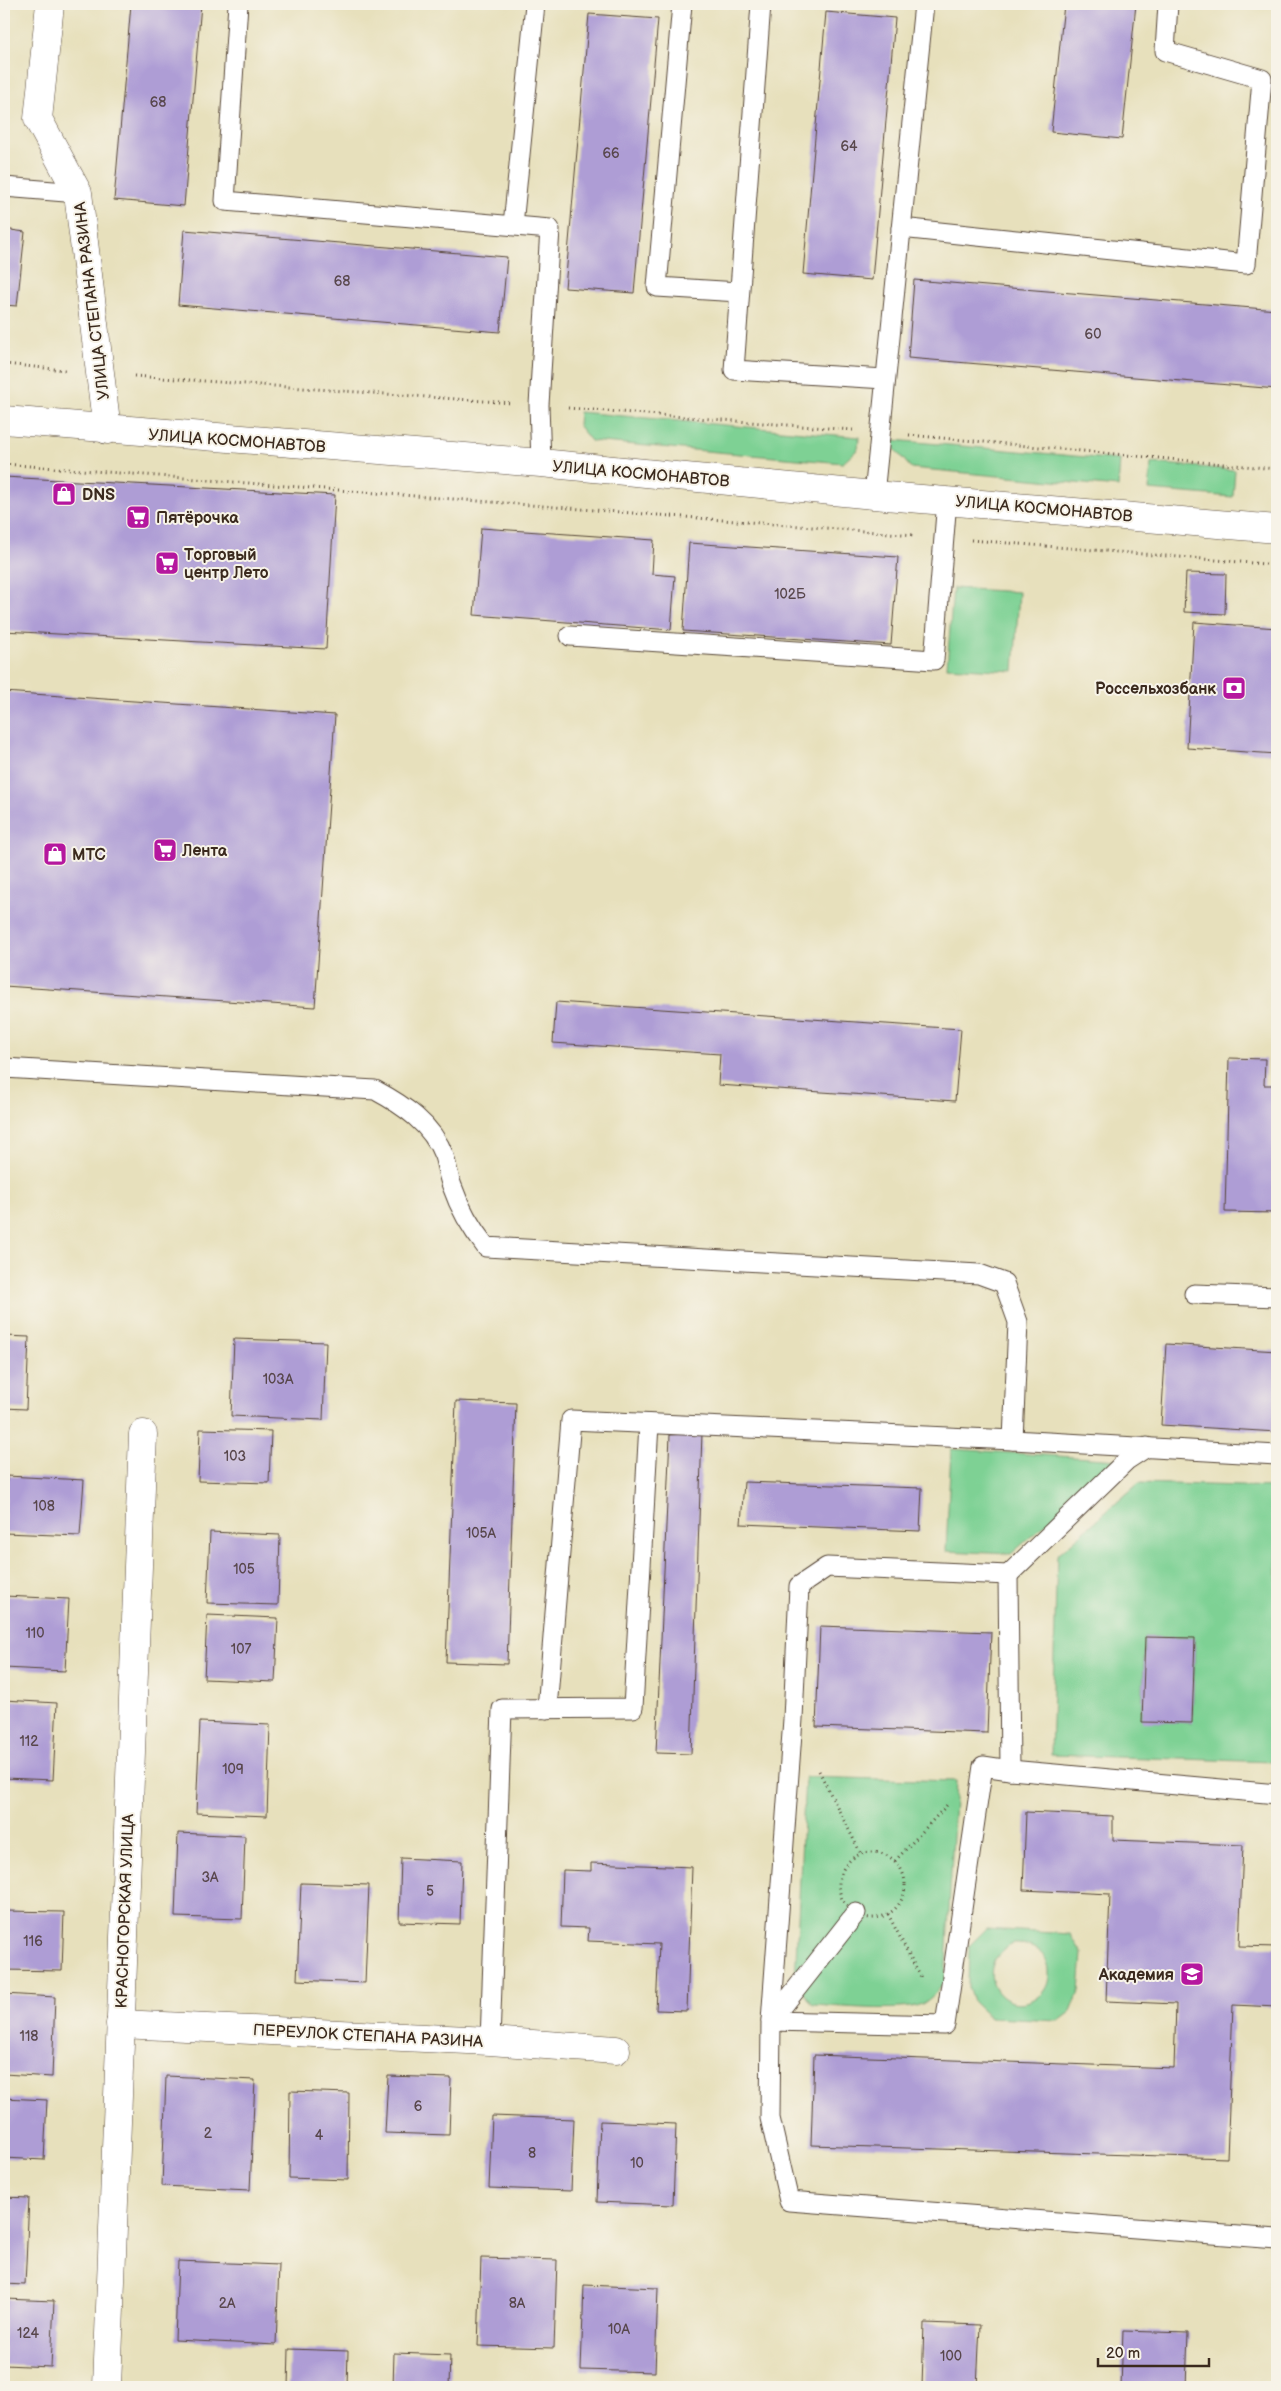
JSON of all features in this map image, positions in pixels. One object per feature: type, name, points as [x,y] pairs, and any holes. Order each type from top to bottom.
[{"type":"street","name":"УЛИЦА СТЕПАНА РАЗИНА","points":[[50,4],[38,119],[78,193],[107,430]]},
{"type":"street","name":"УЛИЦА КОСМОНАВТОВ","points":[[4,420],[107,430],[541,463],[874,495],[1277,529]]},
{"type":"street","name":"КРАСНОГОРСКАЯ УЛИЦА","points":[[106,2387],[143,1434]]},
{"type":"street","name":"ПЕРЕУЛОК СТЕПАНА РАЗИНА","points":[[120,2024],[490,2041],[616,2050]]},
{"type":"lane","points":[[238,4],[225,201],[550,229],[539,405],[541,463]]},
{"type":"lane","points":[[513,225],[535,4]]},
{"type":"lane","points":[[682,4],[657,287],[739,292]]},
{"type":"lane","points":[[761,4],[734,370],[885,379]]},
{"type":"lane","points":[[874,495],[924,4]]},
{"type":"lane","points":[[900,228],[1246,264],[1262,79],[1165,52],[1168,4]]},
{"type":"lane","points":[[4,187],[78,193]]},
{"type":"lane","points":[[570,636],[934,660],[946,500]]},
{"type":"lane","points":[[4,1068],[375,1090],[402,1105],[423,1124],[443,1154],[451,1185],[469,1225],[486,1247],[979,1274],[1004,1283],[1018,1322],[1013,1440]]},
{"type":"lane","points":[[1194,1294],[1277,1297]]},
{"type":"lane","points":[[546,1708],[571,1420],[1013,1440],[1277,1455]]},
{"type":"lane","points":[[490,2041],[502,1708],[633,1708],[650,1424]]},
{"type":"lane","points":[[1146,1447],[1127,1460],[1008,1575],[827,1567],[799,1586],[792,1729],[771,2021],[770,2118],[789,2201],[1277,2239]]},
{"type":"lane","points":[[1008,1575],[1010,1770]]},
{"type":"lane","points":[[771,2021],[946,2025],[983,1766],[1277,1794]]},
{"type":"lane","points":[[771,2021],[856,1913]]},
{"type":"path","points":[[4,364],[100,373],[879,432],[1277,469]]},
{"type":"path","points":[[4,464],[944,537],[1277,565]]},
{"type":"path","points":[[818,1770],[861,1854]]},
{"type":"path","points":[[895,1861],[949,1803]]},
{"type":"path","points":[[878,1852],[886,1854],[895,1861],[904,1876],[905,1890],[899,1905],[888,1914],[872,1918],[856,1913],[844,1902],[840,1893],[839,1881],[850,1860],[861,1854],[878,1852]]},
{"type":"path","points":[[888,1914],[946,2025]]},
{"type":"green space","points":[[579,412],[859,437],[858,449],[843,463],[591,441],[578,425]]},
{"type":"green space","points":[[893,440],[1120,460],[1118,487],[911,468],[892,446]]},
{"type":"green space","points":[[1151,463],[1235,470],[1233,497],[1149,490]]},
{"type":"green space","points":[[953,588],[1019,592],[1014,671],[947,667]]},
{"type":"green space","points":[[951,1449],[1119,1460],[1011,1554],[946,1551]]},
{"type":"green space","points":[[1139,1483],[1277,1487],[1276,1762],[1051,1755],[1057,1555]],"holes":[[[1145,1637],[1195,1638],[1192,1723],[1142,1721]]]},
{"type":"green space","points":[[805,1777],[956,1781],[945,1983],[922,2004],[912,2007],[884,2009],[813,2005],[795,1979]]},
{"type":"green space","points":[[986,1929],[1070,1934],[1082,1953],[1079,1992],[1071,2012],[1059,2021],[990,2018],[973,2002],[968,1987],[969,1946]],"holes":[[[1013,1944],[1033,1948],[1043,1955],[1049,1974],[1047,1985],[1041,1995],[1022,2003],[1010,2001],[1001,1995],[994,1986],[991,1976],[993,1964],[1000,1953]]]},
{"type":"building","points":[[131,4],[201,4],[184,206],[114,200]]},
{"type":"building","points":[[1064,4],[1136,4],[1122,139],[1051,132]]},
{"type":"building","points":[[826,12],[895,18],[872,280],[803,274]]},
{"type":"building","points":[[589,14],[658,19],[634,293],[565,288]]},
{"type":"building","points":[[4,229],[25,232],[17,306],[4,305]]},
{"type":"building","points":[[184,230],[507,257],[500,332],[178,305]]},
{"type":"building","points":[[914,280],[1277,310],[1277,389],[908,358]]},
{"type":"building","name":"Торговый центр Лето","points":[[4,477],[335,495],[326,649],[4,631]]},
{"type":"building","points":[[481,528],[654,540],[652,574],[675,576],[671,630],[474,615]]},
{"type":"building","points":[[689,543],[898,557],[891,645],[683,631]]},
{"type":"building","points":[[1186,573],[1226,574],[1225,614],[1184,612]]},
{"type":"building","name":"Россельхозбанк","points":[[1194,622],[1277,628],[1277,754],[1187,748]]},
{"type":"building","name":"Лента","points":[[4,692],[335,715],[315,1007],[4,986]]},
{"type":"building","points":[[556,1002],[961,1029],[955,1101],[718,1085],[720,1054],[553,1043]]},
{"type":"building","points":[[1229,1058],[1265,1059],[1264,1085],[1277,1085],[1277,1213],[1225,1212]]},
{"type":"building","points":[[4,1336],[29,1337],[26,1409],[4,1408]]},
{"type":"building","points":[[234,1339],[326,1342],[323,1420],[231,1416]]},
{"type":"building","points":[[1166,1344],[1277,1351],[1277,1432],[1161,1425]]},
{"type":"building","points":[[456,1401],[516,1403],[507,1664],[446,1662]]},
{"type":"building","points":[[200,1429],[271,1431],[269,1483],[198,1481]]},
{"type":"building","points":[[702,1433],[691,1754],[656,1753],[670,1435]]},
{"type":"building","points":[[7,1476],[84,1480],[80,1536],[4,1533]]},
{"type":"building","points":[[744,1482],[922,1488],[920,1531],[741,1524]]},
{"type":"building","points":[[210,1532],[280,1535],[278,1605],[207,1603]]},
{"type":"building","points":[[4,1596],[69,1599],[65,1671],[4,1668]]},
{"type":"building","points":[[207,1615],[278,1618],[275,1682],[204,1679]]},
{"type":"building","points":[[820,1626],[991,1632],[987,1733],[816,1727]]},
{"type":"building","points":[[1145,1637],[1195,1638],[1192,1723],[1142,1722]]},
{"type":"building","points":[[4,1700],[57,1703],[53,1780],[4,1778]]},
{"type":"building","points":[[200,1722],[270,1725],[267,1816],[196,1813]]},
{"type":"building","name":"Академия","points":[[1026,1812],[1113,1816],[1113,1840],[1243,1845],[1239,1946],[1277,1947],[1277,2007],[1233,2005],[1227,2158],[811,2145],[814,2055],[1174,2068],[1176,2004],[1106,2001],[1110,1894],[1023,1890]]},
{"type":"building","points":[[178,1833],[245,1836],[242,1919],[175,1917]]},
{"type":"building","points":[[401,1858],[462,1861],[460,1924],[399,1922]]},
{"type":"building","points":[[591,1863],[692,1867],[687,2011],[656,2010],[659,1944],[588,1941],[589,1928],[561,1927],[563,1870],[591,1871]]},
{"type":"building","points":[[301,1883],[369,1885],[365,1983],[297,1980]]},
{"type":"building","points":[[4,1911],[64,1912],[62,1971],[4,1970]]},
{"type":"building","points":[[4,1994],[55,1997],[52,2077],[4,2074]]},
{"type":"building","points":[[166,2076],[255,2080],[250,2190],[162,2186]]},
{"type":"building","points":[[388,2076],[451,2078],[449,2135],[385,2133]]},
{"type":"building","points":[[290,2091],[349,2093],[348,2180],[289,2178]]},
{"type":"building","points":[[4,2098],[47,2100],[44,2160],[4,2158]]},
{"type":"building","points":[[492,2116],[574,2119],[571,2191],[489,2188]]},
{"type":"building","points":[[600,2121],[676,2124],[673,2205],[597,2202]]},
{"type":"building","points":[[4,2197],[29,2198],[25,2285],[4,2284]]},
{"type":"building","points":[[481,2258],[557,2260],[554,2348],[478,2346]]},
{"type":"building","points":[[178,2261],[279,2265],[276,2345],[175,2340]]},
{"type":"building","points":[[584,2285],[658,2288],[655,2372],[581,2370]]},
{"type":"building","points":[[4,2299],[54,2301],[51,2367],[4,2365]]},
{"type":"building","points":[[924,2323],[980,2325],[977,2387],[922,2387]]},
{"type":"building","points":[[1123,2331],[1188,2333],[1186,2387],[1121,2387]]},
{"type":"building","points":[[289,2349],[348,2351],[347,2387],[288,2387]]},
{"type":"building","points":[[394,2353],[450,2355],[449,2387],[393,2387]]},
{"type":"place","name":"DNS","points":[[64,494]]},
{"type":"place","name":"Пятёрочка","points":[[138,517]]},
{"type":"place","name":"Торговый центр Лето","points":[[167,563]]},
{"type":"place","name":"Россельхозбанк","points":[[1234,688]]},
{"type":"place","name":"Лента","points":[[165,850]]},
{"type":"place","name":"МТС","points":[[55,854]]},
{"type":"place","name":"Академия","points":[[1192,1974]]}]
